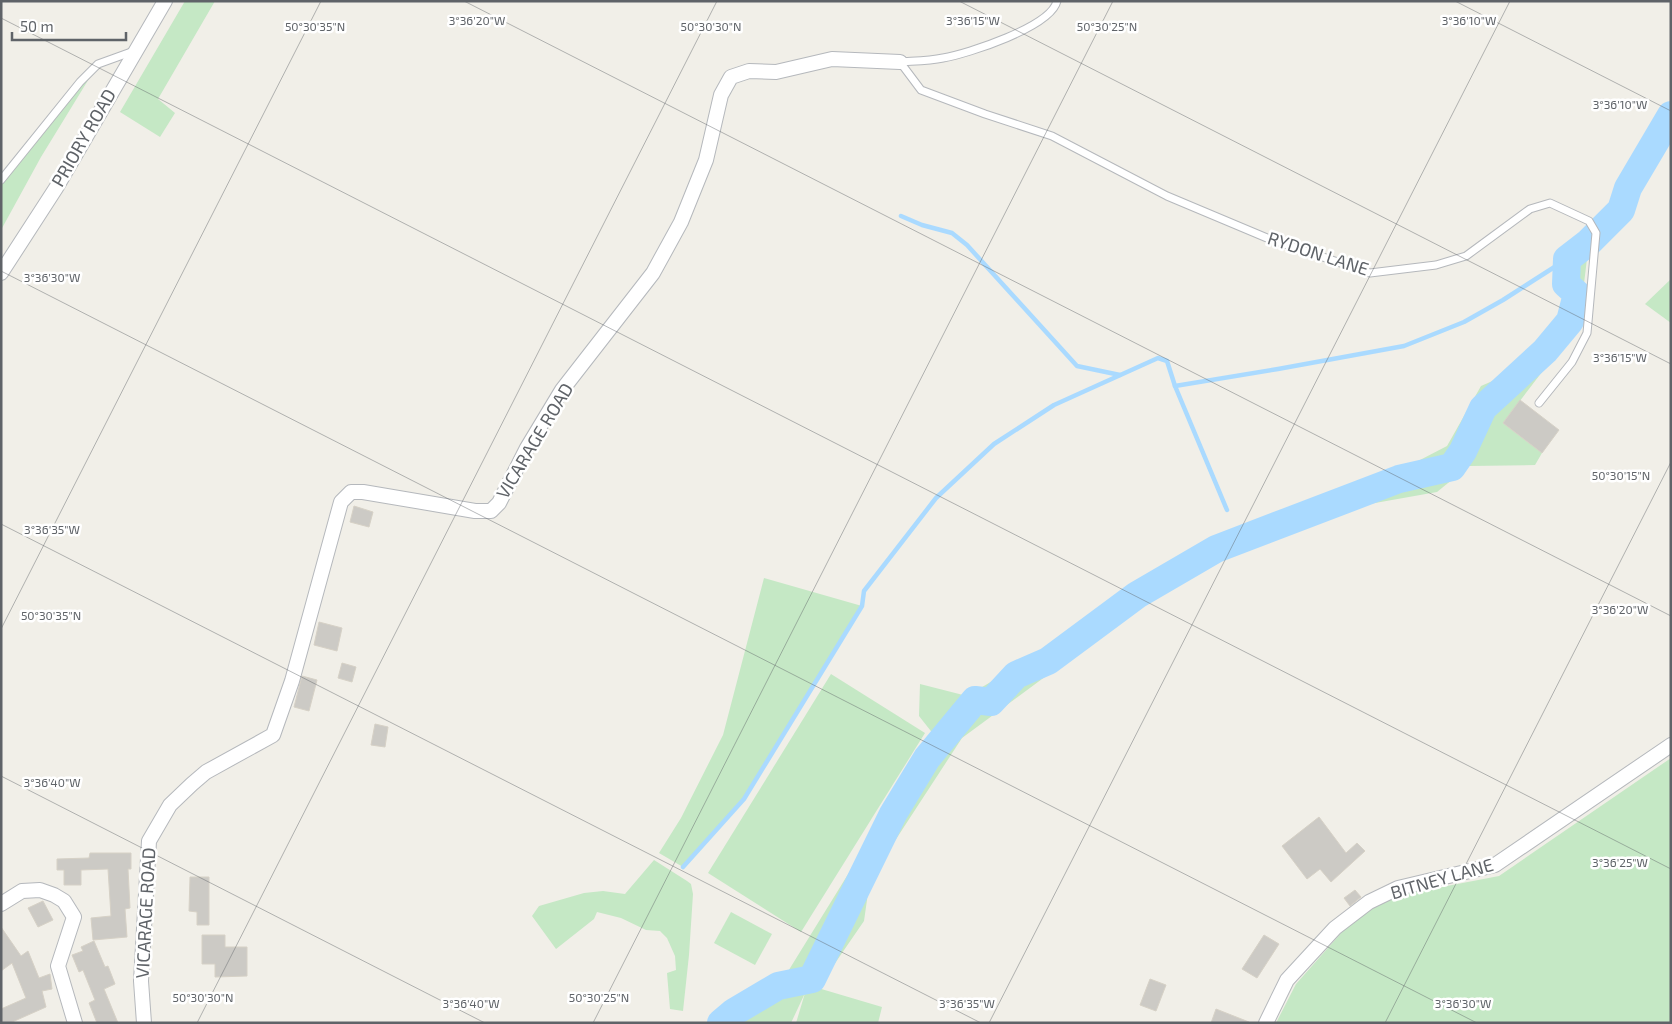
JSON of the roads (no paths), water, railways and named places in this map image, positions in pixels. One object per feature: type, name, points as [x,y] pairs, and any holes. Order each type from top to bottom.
[{"type":"street","name":"PRIORY ROAD","points":[[1,273],[56,188],[165,1]]},
{"type":"street","name":"VICARAGE ROAD","points":[[144,1023],[141,981],[150,841],[170,805],[206,772],[273,735],[292,681],[341,502],[351,492],[363,492],[475,511],[491,510],[499,504],[527,448],[562,390],[653,273],[681,222],[706,160],[722,95],[731,77],[749,70],[776,72],[832,59],[900,62]]},
{"type":"street","name":"BITNEY LANE","points":[[1266,1023],[1287,980],[1335,928],[1370,902],[1398,888],[1495,865],[1671,745]]},
{"type":"street","points":[[1,904],[22,891],[40,890],[64,901],[74,917],[58,966],[74,1023]]},
{"type":"lane","points":[[900,62],[942,58],[974,51],[1026,29],[1046,16],[1057,5],[1057,1]]},
{"type":"lane","points":[[1,180],[80,82],[98,64],[135,51]]},
{"type":"lane","name":"RYDON LANE","points":[[900,62],[921,90],[1052,136],[1166,196],[1267,238],[1370,273],[1436,265],[1466,256],[1530,209],[1550,202],[1573,212],[1589,221],[1596,233],[1587,333],[1572,362],[1539,403]]},
{"type":"waterway","points":[[721,1023],[734,1012],[778,986],[812,979],[893,814],[927,758],[975,700],[991,702],[1016,675],[1048,661],[1137,595],[1216,549],[1399,479],[1452,467],[1463,451],[1483,408],[1545,351],[1570,321],[1577,294],[1566,284],[1567,259],[1589,242],[1621,210],[1628,188],[1671,115]]},
{"type":"waterway","points":[[901,216],[922,225],[952,233],[967,245],[1077,366],[1120,375]]},
{"type":"waterway","points":[[683,867],[744,799],[862,606],[864,591],[936,498],[994,444],[1054,405],[1158,358],[1167,361],[1175,386],[1404,346],[1464,322],[1503,300],[1567,259]]},
{"type":"waterway","points":[[1175,386],[1227,510]]}]
